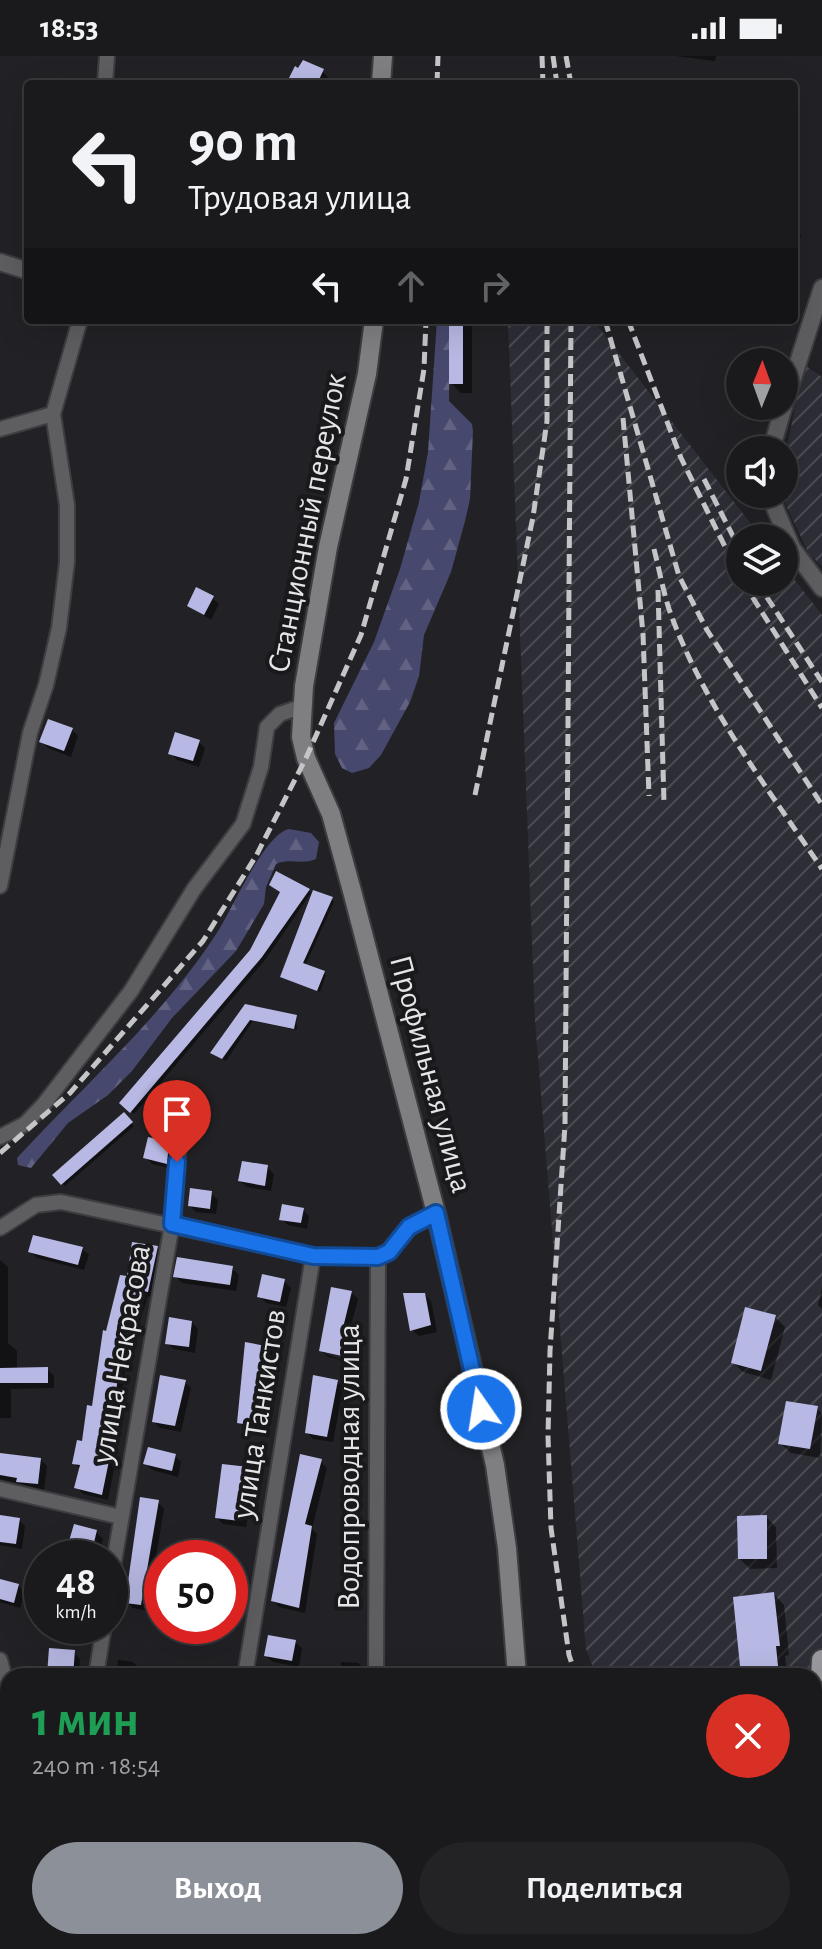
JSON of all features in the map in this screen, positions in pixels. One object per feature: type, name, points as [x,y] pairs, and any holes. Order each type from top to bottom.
[{"type":"main road","points":[[381,80],[383,56]]},
{"type":"main road","name":"Станционный переулок","points":[[301,737],[328,547],[367,374],[373,324]]},
{"type":"main road","name":"Профильная улица","points":[[301,737],[331,814],[436,1213],[495,1465],[507,1548],[516,1668]]},
{"type":"street","points":[[105,80],[107,56]]},
{"type":"street","points":[[0,262],[24,270]]},
{"type":"street","points":[[798,363],[822,288]]},
{"type":"street","points":[[0,886],[30,733],[46,685],[59,628],[67,562],[67,505],[53,414],[79,324]]},
{"type":"street","points":[[0,429],[53,414]]},
{"type":"street","points":[[775,508],[792,548],[822,588]]},
{"type":"street","points":[[0,1137],[25,1124],[44,1104],[131,991],[194,889],[243,824],[261,767],[267,727],[280,714],[303,706]]},
{"type":"street","name":"улица Некрасова","points":[[117,1540],[172,1224],[180,1131]]},
{"type":"street","points":[[0,1228],[49,1202],[172,1224],[313,1256],[378,1257],[389,1252],[409,1227],[436,1213]]},
{"type":"street","name":"улица Танкистов","points":[[246,1668],[313,1256]]},
{"type":"street","name":"Водопроводная улица","points":[[376,1668],[378,1257]]},
{"type":"street","points":[[0,1489],[121,1517]]},
{"type":"street","points":[[97,1668],[101,1644]]},
{"type":"shaded area","points":[[508,324],[596,324],[726,492],[726,508],[739,508],[751,524],[726,524],[726,596],[798,596],[798,584],[822,615],[822,1668],[593,1668],[586,1649],[535,1020]]},
{"type":"shaded area","points":[[803,364],[822,377],[822,566],[809,554],[798,524],[795,524],[787,508],[798,508],[798,436],[789,436],[792,420],[798,420],[798,390]]},
{"type":"green space","points":[[437,324],[450,324],[449,401],[472,424],[473,431],[470,499],[451,572],[424,635],[419,676],[410,702],[381,755],[369,768],[352,773],[342,768],[335,754],[334,723],[374,642],[400,569],[419,502],[428,452]]},
{"type":"green space","points":[[289,829],[311,833],[319,842],[316,859],[276,864],[266,887],[264,904],[236,951],[172,1018],[132,1071],[108,1095],[68,1123],[31,1168],[18,1165],[17,1158],[124,1048],[175,990],[220,928],[260,856],[270,843]]},
{"type":"building","points":[[303,60],[324,69],[319,80],[288,80],[295,66],[298,68]]},
{"type":"building","points":[[449,324],[463,324],[463,384],[449,384]]},
{"type":"building","points":[[196,587],[214,596],[204,615],[187,606]]},
{"type":"building","points":[[48,719],[73,728],[64,751],[39,742]]},
{"type":"building","points":[[175,732],[200,740],[193,761],[168,754]]},
{"type":"building","points":[[276,871],[310,889],[262,957],[130,1113],[119,1103],[250,950],[280,892],[269,885]]},
{"type":"building","points":[[313,890],[333,897],[303,963],[325,971],[317,991],[280,977]]},
{"type":"building","points":[[245,1004],[297,1015],[294,1029],[250,1020],[222,1059],[210,1053]]},
{"type":"building","points":[[124,1112],[133,1122],[61,1185],[52,1175]]},
{"type":"building","points":[[148,1137],[169,1142],[167,1164],[143,1158]]},
{"type":"building","points":[[242,1161],[268,1165],[265,1186],[238,1181]]},
{"type":"building","points":[[190,1188],[212,1191],[210,1209],[188,1206]]},
{"type":"building","points":[[282,1204],[304,1208],[301,1223],[279,1220]]},
{"type":"building","points":[[33,1235],[83,1247],[78,1265],[28,1252]]},
{"type":"building","points":[[132,1242],[158,1246],[148,1292],[142,1291],[121,1357],[108,1445],[112,1446],[102,1495],[74,1488],[80,1465],[72,1464],[77,1440],[82,1441],[87,1405],[92,1406],[103,1330],[106,1331],[120,1275],[127,1276]]},
{"type":"building","points":[[177,1257],[233,1266],[230,1285],[173,1277]]},
{"type":"building","points":[[262,1274],[285,1279],[280,1302],[257,1297]]},
{"type":"building","points":[[331,1287],[352,1291],[342,1332],[348,1334],[342,1356],[319,1351]]},
{"type":"building","points":[[403,1293],[425,1293],[431,1325],[410,1331]]},
{"type":"building","points":[[745,1307],[776,1315],[761,1371],[731,1363]]},
{"type":"building","points":[[169,1317],[192,1321],[189,1347],[165,1344]]},
{"type":"building","points":[[245,1342],[271,1347],[256,1426],[237,1423]]},
{"type":"building","points":[[48,1367],[48,1383],[0,1383],[0,1368]]},
{"type":"building","points":[[160,1375],[186,1380],[175,1426],[152,1422]]},
{"type":"building","points":[[313,1375],[338,1380],[327,1437],[305,1433]]},
{"type":"building","points":[[786,1401],[818,1406],[810,1449],[778,1444]]},
{"type":"building","points":[[148,1447],[176,1454],[172,1471],[143,1464]]},
{"type":"building","points":[[0,1453],[41,1458],[38,1484],[16,1482],[17,1478],[0,1475]]},
{"type":"building","points":[[300,1454],[322,1459],[305,1524],[312,1526],[299,1608],[271,1601]]},
{"type":"building","points":[[222,1464],[249,1467],[240,1521],[215,1518]]},
{"type":"building","points":[[140,1497],[159,1500],[152,1540],[144,1540],[141,1605],[128,1603],[128,1582]]},
{"type":"building","points":[[0,1515],[20,1518],[16,1544],[0,1542]]},
{"type":"building","points":[[767,1515],[767,1559],[738,1559],[737,1516]]},
{"type":"building","points":[[74,1524],[97,1530],[95,1540],[69,1540]]},
{"type":"building","points":[[0,1579],[19,1584],[14,1603],[0,1599]]},
{"type":"building","points":[[774,1592],[780,1646],[776,1646],[778,1668],[740,1668],[733,1597]]},
{"type":"building","points":[[268,1635],[296,1640],[292,1661],[264,1656]]},
{"type":"building","points":[[49,1648],[75,1650],[74,1668],[48,1668]]},
{"type":"railway","points":[[437,80],[438,56]]},
{"type":"railway","points":[[542,56],[543,80]]},
{"type":"railway","points":[[553,56],[556,80]]},
{"type":"railway","points":[[566,56],[570,80]]},
{"type":"railway","points":[[0,1153],[70,1093],[203,941],[256,856],[306,758],[361,635],[406,479],[424,369],[426,324]]},
{"type":"railway","points":[[475,795],[533,517],[547,421],[547,324]]},
{"type":"railway","points":[[571,324],[565,1125],[550,1351],[548,1436],[551,1528],[573,1668]]},
{"type":"railway","points":[[606,324],[679,576],[707,630],[822,805]]},
{"type":"railway","points":[[630,324],[681,458],[726,549]]},
{"type":"railway","points":[[623,418],[643,634],[649,796]]},
{"type":"railway","points":[[704,479],[727,524]]},
{"type":"railway","points":[[654,549],[669,609],[699,678],[737,744],[822,869]]},
{"type":"railway","points":[[658,590],[664,803]]},
{"type":"railway","points":[[752,596],[822,708]]},
{"type":"railway","points":[[766,596],[822,682]]},
{"type":"route","points":[[177,1162],[172,1224],[313,1256],[378,1257],[389,1252],[409,1227],[436,1213],[481,1409]]}]
